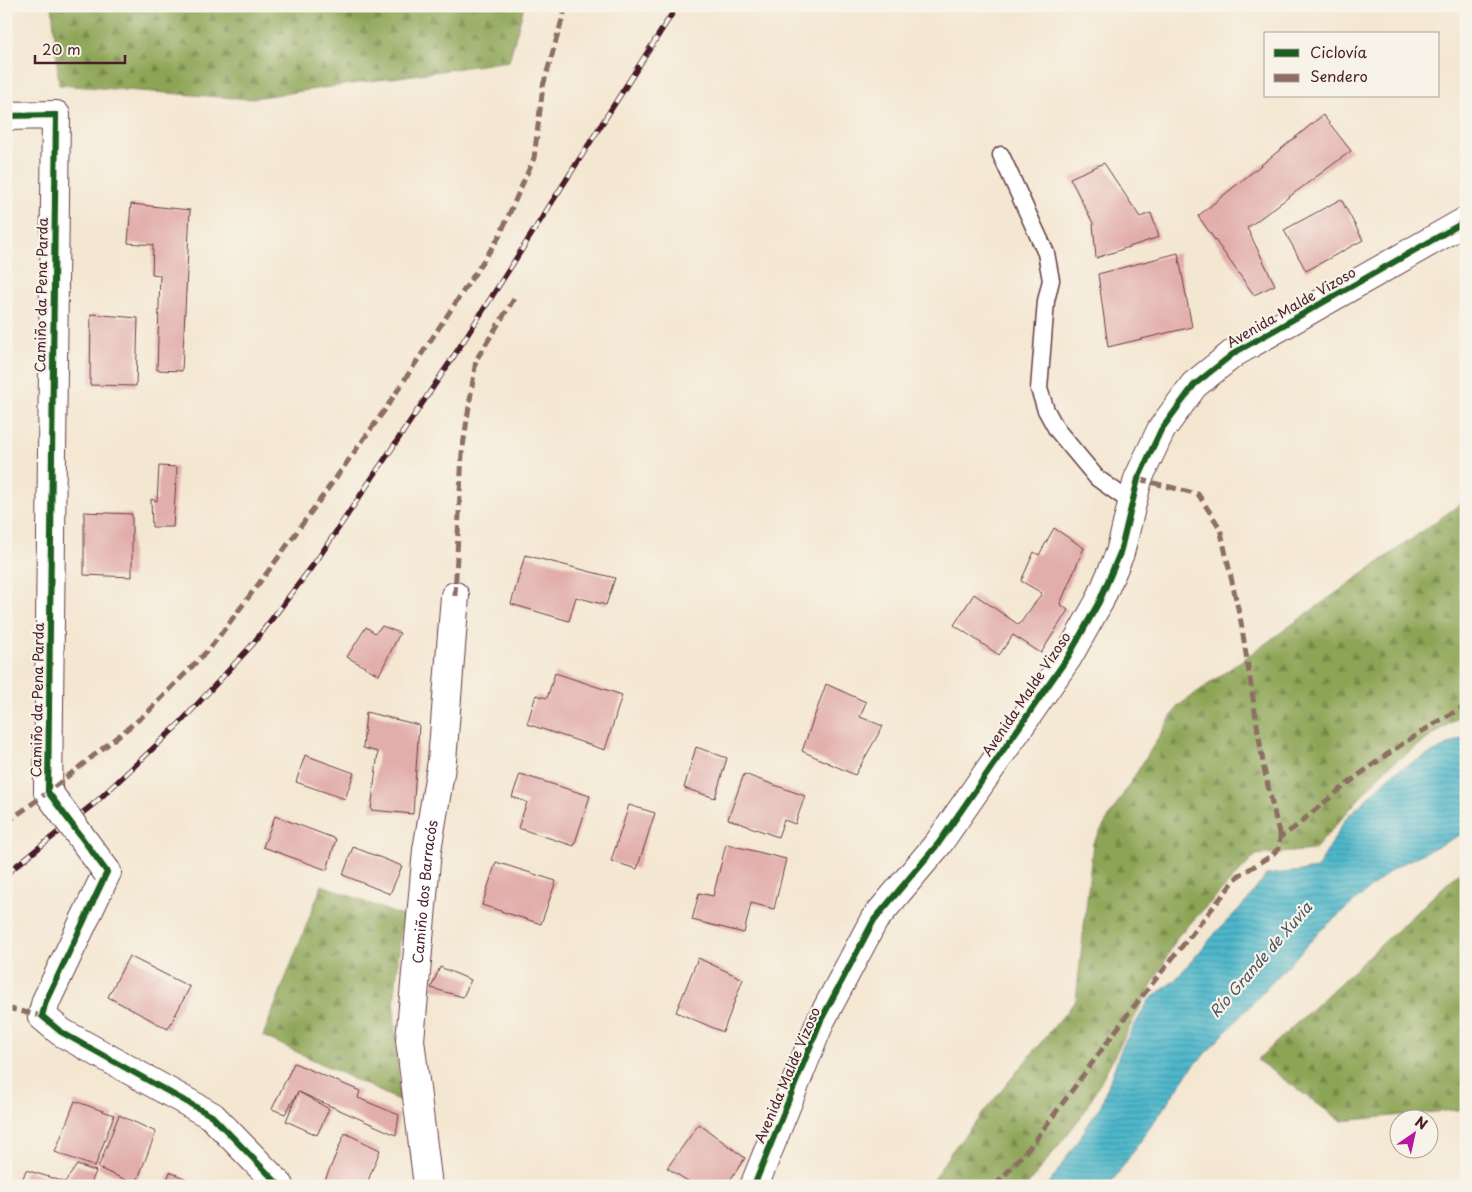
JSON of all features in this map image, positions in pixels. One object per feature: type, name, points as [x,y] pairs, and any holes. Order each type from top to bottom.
[{"type":"street","name":"Camiño da Pena Parda","points":[[6,116],[56,116],[48,792],[107,872],[46,1001],[42,1016],[61,1032],[212,1116],[280,1186]]},
{"type":"street","name":"Avenida Malde Vizoso","points":[[754,1186],[821,1020],[874,920],[938,844],[1068,657],[1099,602],[1120,553],[1138,479],[1161,430],[1194,385],[1234,353],[1457,226]]},
{"type":"street","name":"Camiño dos Barracós","points":[[428,1186],[410,1040],[427,850],[442,761],[455,596]]},
{"type":"lane","points":[[1001,155],[1046,253],[1050,271],[1051,280],[1046,301],[1039,389],[1046,410],[1057,430],[1096,478],[1132,504]]},
{"type":"green space","points":[[52,6],[524,6],[509,61],[247,99],[59,85]]},
{"type":"green space","points":[[1466,500],[1466,712],[1385,769],[1314,850],[1256,855],[1178,936],[1084,1113],[1027,1186],[929,1186],[951,1152],[1076,1000],[1093,843],[1178,706]]},
{"type":"green space","points":[[1466,866],[1466,1109],[1440,1111],[1390,1110],[1390,1116],[1341,1121],[1257,1060]]},
{"type":"green space","points":[[322,885],[402,916],[394,1007],[400,1101],[263,1036]]},
{"type":"water","name":"Río Grande de Xuvia","points":[[1466,736],[1466,830],[1462,834],[1394,868],[1321,930],[1191,1069],[1109,1186],[1048,1186],[1101,1105],[1122,1047],[1149,1000],[1176,979],[1219,929],[1247,901],[1266,875],[1317,869],[1346,818],[1396,771]]},
{"type":"building","points":[[1323,115],[1351,151],[1247,228],[1275,285],[1254,295],[1198,216]]},
{"type":"building","points":[[1104,163],[1140,217],[1151,213],[1159,237],[1096,258],[1093,223],[1070,178]]},
{"type":"building","points":[[1341,199],[1363,240],[1306,271],[1284,230]]},
{"type":"building","points":[[131,204],[190,210],[182,371],[157,370],[160,275],[152,274],[153,245],[128,243]]},
{"type":"building","points":[[1178,253],[1192,327],[1108,347],[1098,274]]},
{"type":"building","points":[[91,314],[138,318],[136,386],[90,385]]},
{"type":"building","points":[[159,466],[177,467],[173,527],[152,527],[151,499],[157,501]]},
{"type":"building","points":[[84,512],[132,514],[132,577],[84,575]]},
{"type":"building","points":[[1054,528],[1084,548],[1060,604],[1068,610],[1041,653],[1013,635],[999,655],[954,625],[974,594],[1019,625],[1042,593],[1021,581],[1034,552],[1039,555]]},
{"type":"building","points":[[525,555],[615,578],[606,605],[576,597],[569,621],[511,604]]},
{"type":"building","points":[[382,626],[400,633],[379,675],[347,657],[366,627],[375,633]]},
{"type":"building","points":[[555,673],[622,695],[605,750],[527,724],[536,695],[547,698]]},
{"type":"building","points":[[826,684],[866,702],[860,717],[883,726],[855,775],[802,751]]},
{"type":"building","points":[[366,712],[419,725],[413,814],[371,810],[378,752],[363,748]]},
{"type":"building","points":[[696,747],[727,758],[715,798],[684,788]]},
{"type":"building","points":[[305,755],[354,773],[345,799],[296,782]]},
{"type":"building","points":[[520,774],[590,796],[574,846],[518,828],[527,802],[512,797]]},
{"type":"building","points":[[744,774],[805,796],[795,824],[784,820],[778,837],[728,819]]},
{"type":"building","points":[[629,805],[655,813],[637,869],[611,861]]},
{"type":"building","points":[[275,816],[336,839],[327,870],[263,847]]},
{"type":"building","points":[[726,844],[786,859],[774,909],[751,903],[744,933],[692,920],[699,893],[713,896]]},
{"type":"building","points":[[353,847],[402,866],[390,894],[343,875]]},
{"type":"building","points":[[496,862],[556,881],[541,924],[482,905]]},
{"type":"building","points":[[129,956],[190,987],[168,1029],[108,997]]},
{"type":"building","points":[[698,958],[743,979],[723,1032],[676,1012]]},
{"type":"building","points":[[440,967],[471,980],[463,997],[431,988]]},
{"type":"building","points":[[294,1063],[360,1091],[358,1098],[399,1115],[396,1135],[299,1092],[329,1109],[317,1135],[286,1121],[298,1092],[285,1114],[272,1109]]},
{"type":"building","points":[[75,1101],[114,1115],[95,1167],[55,1152]]},
{"type":"building","points":[[119,1115],[156,1132],[136,1184],[98,1168]]},
{"type":"building","points":[[699,1124],[745,1158],[726,1186],[696,1186],[667,1168]]},
{"type":"building","points":[[345,1133],[380,1150],[366,1186],[336,1186],[325,1180]]},
{"type":"building","points":[[77,1165],[96,1171],[90,1186],[20,1186],[26,1170],[65,1182]]},
{"type":"building","points":[[170,1172],[203,1186],[165,1186]]},
{"type":"railway","points":[[6,874],[96,802],[179,724],[252,645],[317,560],[452,359],[677,6]]},
{"type":"marked path","points":[[6,823],[147,713],[211,647],[384,411],[499,237],[534,158],[543,86],[566,6]]},
{"type":"marked path","points":[[455,596],[462,453],[476,360],[514,299]]},
{"type":"marked path","points":[[1138,479],[1198,494],[1220,528],[1241,622],[1264,769],[1280,837]]},
{"type":"marked path","points":[[995,1186],[1034,1142],[1128,1014],[1238,876],[1271,856],[1279,848],[1280,837],[1294,828],[1334,794],[1396,748],[1462,708],[1466,703]]},
{"type":"marked path","points":[[6,1008],[42,1016]]},
{"type":"cycle path","points":[[6,116],[56,115],[48,792],[107,872],[46,1001],[42,1016],[61,1032],[212,1116],[280,1186]]},
{"type":"cycle path","points":[[754,1186],[821,1020],[874,920],[938,844],[1068,657],[1099,602],[1120,553],[1138,479],[1161,430],[1194,385],[1234,353],[1466,221]]}]
